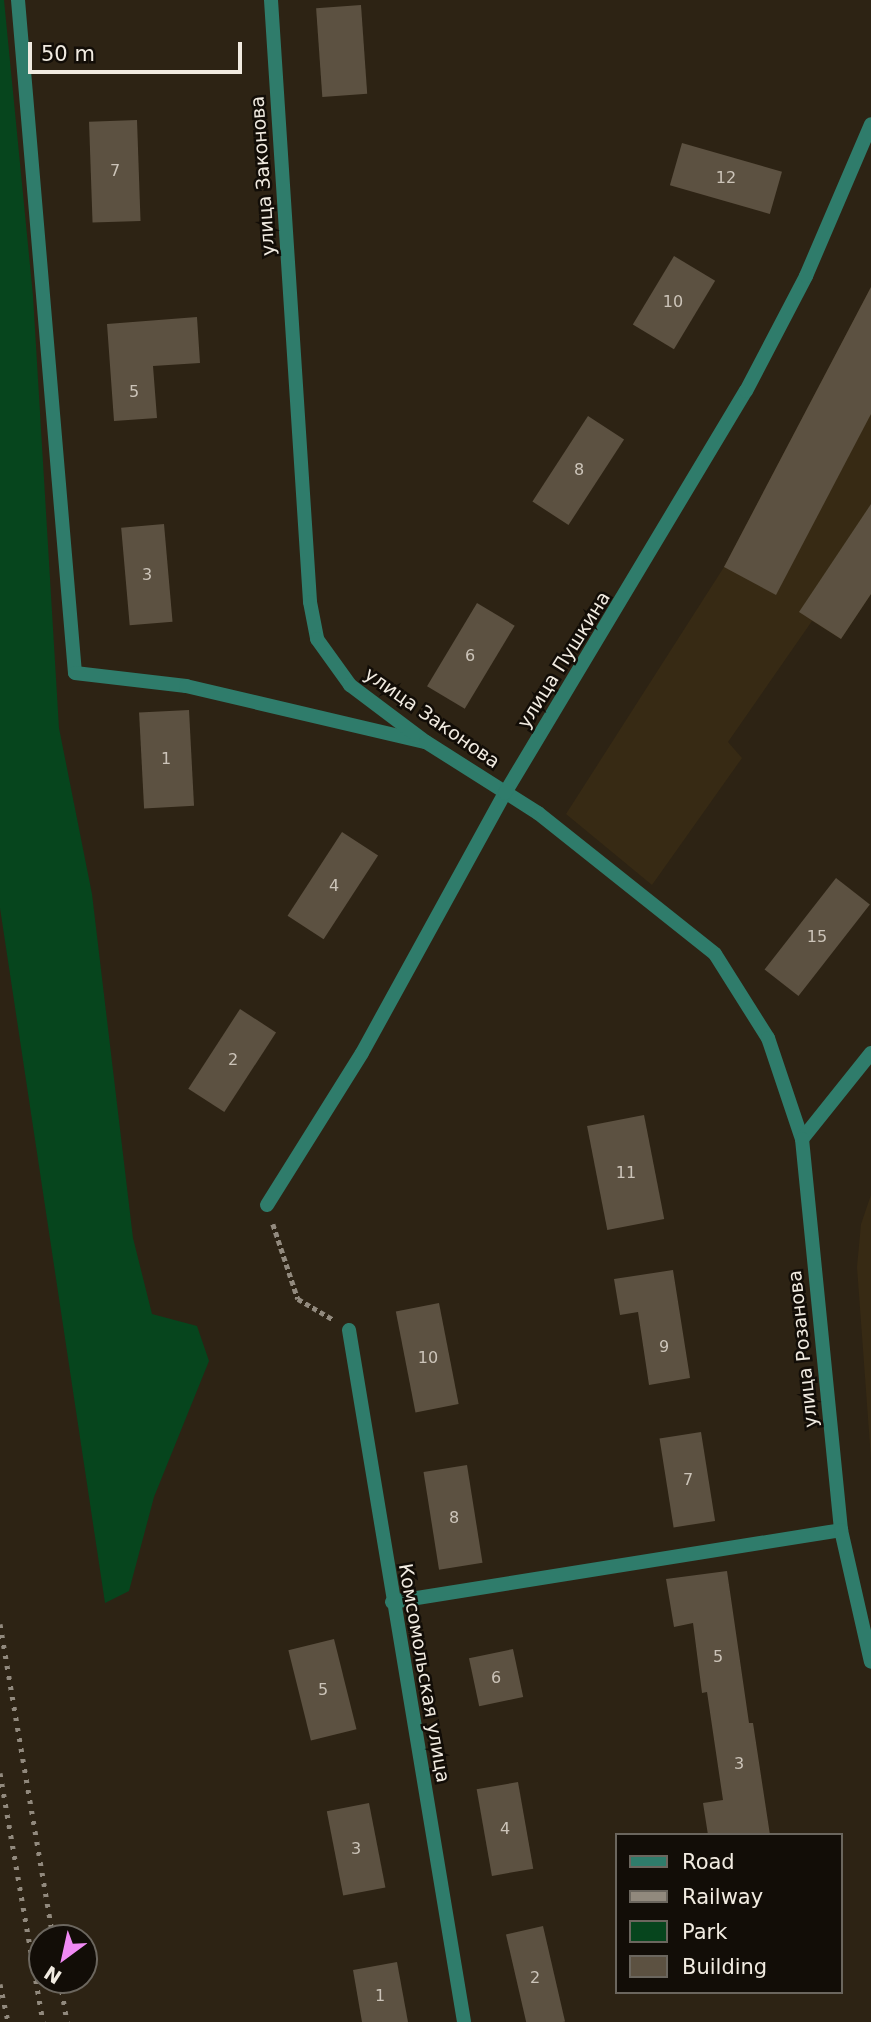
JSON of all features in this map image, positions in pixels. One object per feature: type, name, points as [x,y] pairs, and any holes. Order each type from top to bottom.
[{"type":"street","points":[[18,0],[75,673],[186,686],[426,742]]},
{"type":"street","name":"улица Законова","points":[[271,0],[309,588],[317,639],[350,685],[426,742],[538,813],[715,954],[768,1038],[802,1139]]},
{"type":"street","name":"улица Пушкина","points":[[267,1205],[362,1053],[505,793],[747,391],[806,276],[871,124]]},
{"type":"street","points":[[802,1139],[871,1053]]},
{"type":"street","name":"улица Розанова","points":[[802,1139],[841,1530],[871,1662]]},
{"type":"street","name":"Комсомольская улица","points":[[349,1330],[464,2022]]},
{"type":"street","points":[[392,1601],[841,1530]]},
{"type":"path","points":[[267,1205],[298,1299],[349,1330]]},
{"type":"shaded area","points":[[871,287],[871,594],[841,639],[812,621],[728,742],[742,758],[652,885],[566,814],[724,567]]},
{"type":"shaded area","points":[[871,1195],[871,1459],[857,1267],[861,1224]]},
{"type":"green space","points":[[0,0],[4,0],[33,296],[59,728],[92,894],[133,1238],[152,1314],[197,1326],[209,1361],[154,1497],[129,1591],[105,1603],[0,908]]},
{"type":"building","points":[[361,5],[367,94],[322,97],[316,8]]},
{"type":"building","points":[[137,120],[141,221],[93,223],[89,122]]},
{"type":"building","points":[[682,143],[782,172],[770,214],[670,185]]},
{"type":"building","points":[[674,256],[715,281],[674,349],[633,325]]},
{"type":"building","points":[[871,287],[871,414],[776,595],[724,567]]},
{"type":"building","points":[[197,317],[200,363],[153,366],[157,418],[114,421],[107,324]]},
{"type":"building","points":[[588,416],[624,439],[569,525],[532,502]]},
{"type":"building","points":[[871,504],[871,594],[841,639],[799,612]]},
{"type":"building","points":[[164,524],[173,622],[130,625],[121,528]]},
{"type":"building","points":[[477,603],[515,626],[465,709],[427,686]]},
{"type":"building","points":[[189,710],[194,806],[144,808],[139,713]]},
{"type":"building","points":[[342,832],[378,855],[324,939],[288,916]]},
{"type":"building","points":[[836,878],[870,904],[798,996],[765,969]]},
{"type":"building","points":[[240,1009],[276,1032],[224,1112],[188,1089]]},
{"type":"building","points":[[644,1115],[664,1219],[607,1230],[587,1126]]},
{"type":"building","points":[[673,1270],[690,1378],[649,1385],[638,1312],[620,1315],[614,1279]]},
{"type":"building","points":[[439,1303],[459,1404],[415,1413],[396,1311]]},
{"type":"building","points":[[701,1432],[715,1521],[674,1527],[660,1439]]},
{"type":"building","points":[[467,1465],[482,1563],[439,1570],[424,1472]]},
{"type":"building","points":[[727,1571],[749,1723],[753,1723],[770,1833],[708,1833],[703,1803],[723,1800],[707,1692],[702,1693],[693,1623],[674,1627],[666,1579]]},
{"type":"building","points":[[334,1639],[356,1729],[311,1741],[288,1650]]},
{"type":"building","points":[[513,1649],[523,1697],[479,1706],[469,1658]]},
{"type":"building","points":[[518,1782],[533,1869],[492,1876],[477,1789]]},
{"type":"building","points":[[369,1803],[385,1887],[343,1896],[327,1811]]},
{"type":"building","points":[[543,1926],[565,2021],[526,2022],[506,1935]]},
{"type":"building","points":[[397,1962],[408,2022],[362,2022],[353,1970]]},
{"type":"railway","points":[[0,1624],[51,1924]]},
{"type":"railway","points":[[0,1773],[43,2022]]},
{"type":"railway","points":[[0,1984],[8,2022]]},
{"type":"railway","points":[[62,1994],[67,2022]]}]
